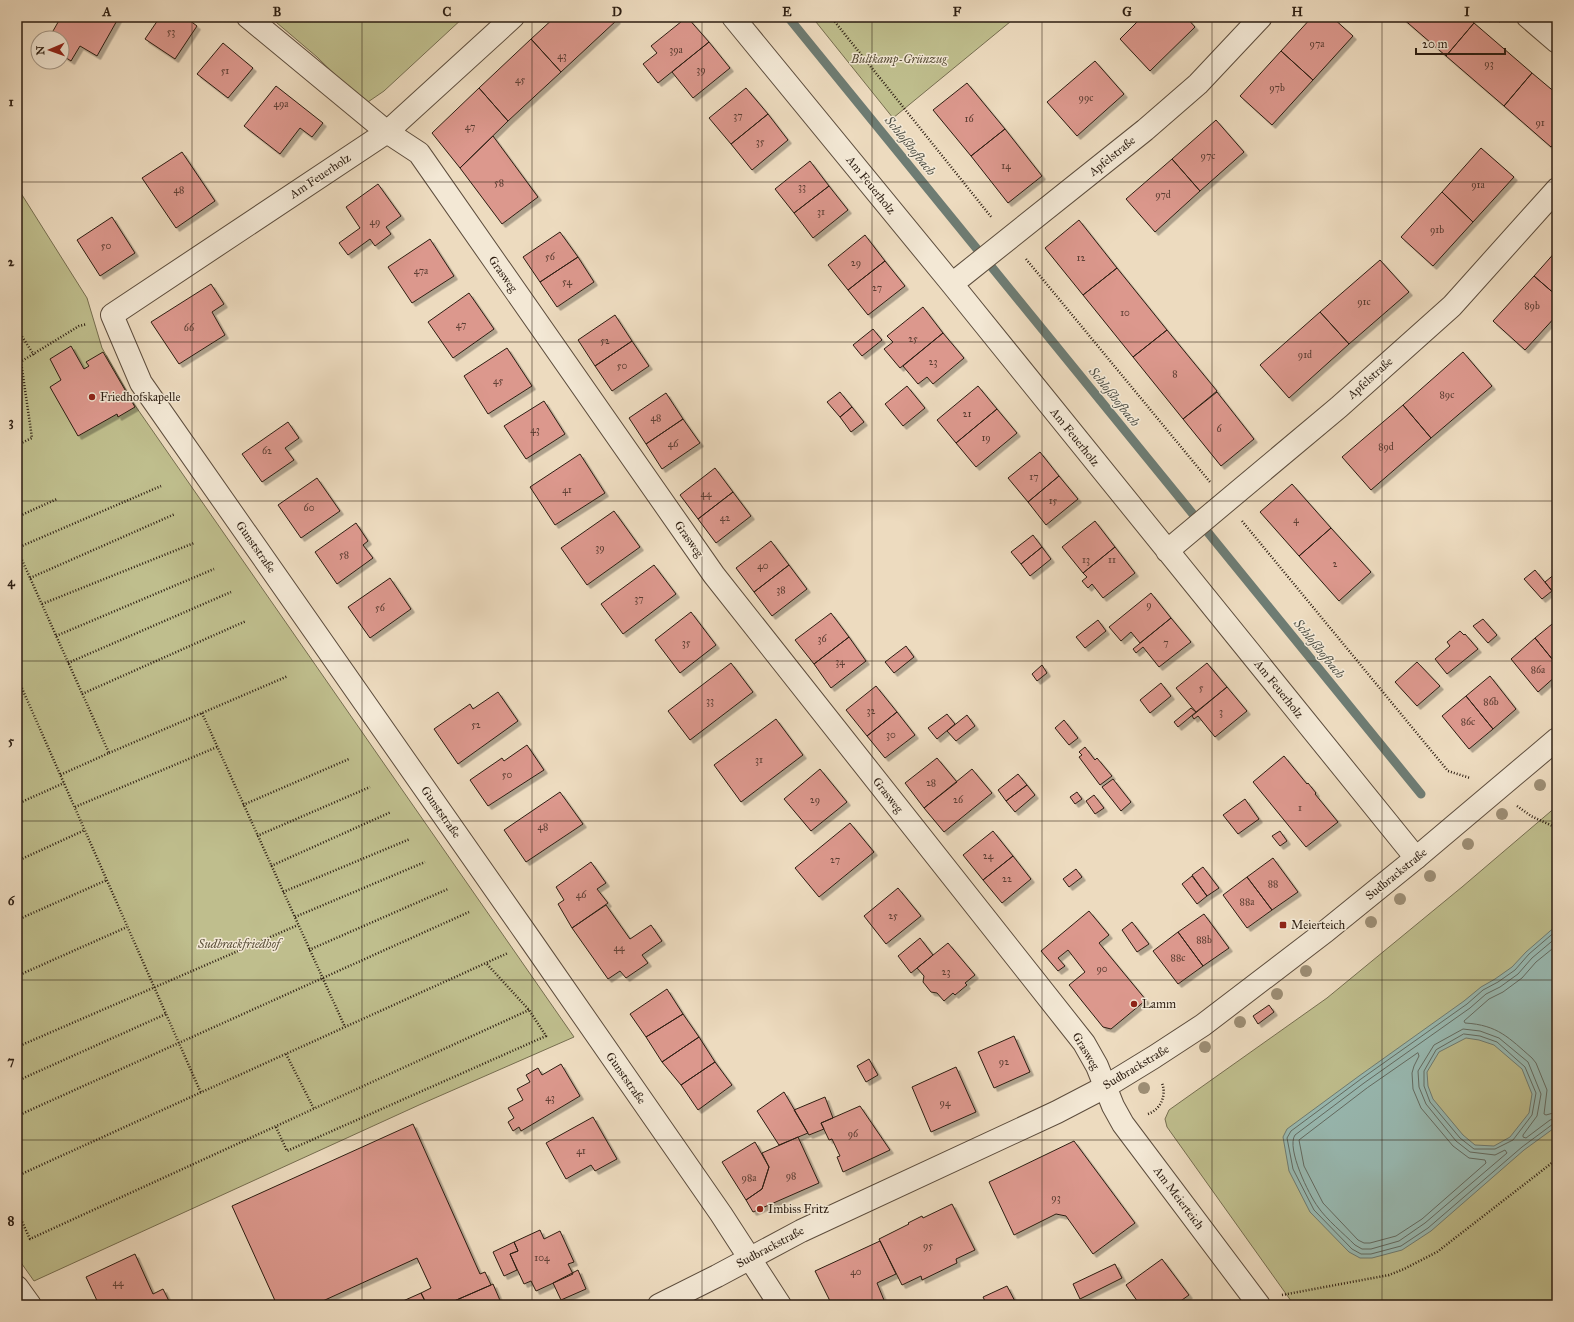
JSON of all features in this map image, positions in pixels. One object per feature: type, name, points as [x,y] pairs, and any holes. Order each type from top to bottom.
[{"type":"street","name":"Grasweg","points":[[248,17],[387,132],[419,153],[714,575],[1084,1042],[1097,1066],[1104,1087]]},
{"type":"street","name":"Am Feuerholz","points":[[112,315],[387,132],[513,17]]},
{"type":"street","name":"Am Feuerholz","points":[[733,17],[952,284],[1416,858]]},
{"type":"street","name":"Apfelstraße","points":[[952,284],[1145,130],[1198,84],[1261,17]]},
{"type":"street","points":[[1528,17],[1557,42]]},
{"type":"street","name":"Apfelstraße","points":[[1167,551],[1339,407],[1452,306],[1557,189]]},
{"type":"street","name":"Gunststraße","points":[[112,315],[141,383],[532,942],[780,1305]]},
{"type":"street","name":"Sudbrackstraße","points":[[658,1305],[717,1276],[801,1231],[1057,1112],[1154,1058],[1234,1002],[1326,931],[1416,858],[1557,739]]},
{"type":"street","name":"Am Meierteich","points":[[1104,1087],[1123,1124],[1260,1305]]},
{"type":"street","points":[[17,1287],[30,1305]]},
{"type":"path","points":[[17,364],[34,355],[79,326],[112,315]]},
{"type":"path","points":[[17,328],[34,355]]},
{"type":"path","points":[[17,445],[32,438],[21,362]]},
{"type":"path","points":[[108,753],[17,548],[161,486]]},
{"type":"path","points":[[17,517],[57,499]]},
{"type":"path","points":[[1226,502],[1448,771],[1500,787],[1516,805],[1531,816],[1557,828]]},
{"type":"path","points":[[30,578],[175,514]]},
{"type":"path","points":[[42,604],[194,543]]},
{"type":"path","points":[[56,636],[214,569]]},
{"type":"path","points":[[68,663],[231,592]]},
{"type":"path","points":[[82,694],[246,621]]},
{"type":"path","points":[[60,775],[288,676]]},
{"type":"path","points":[[17,677],[201,1093]]},
{"type":"path","points":[[202,713],[345,1027]]},
{"type":"path","points":[[75,807],[217,747]]},
{"type":"path","points":[[243,805],[349,759]]},
{"type":"path","points":[[17,804],[64,783]]},
{"type":"path","points":[[257,836],[370,787]]},
{"type":"path","points":[[271,866],[391,812]]},
{"type":"path","points":[[17,861],[85,830]]},
{"type":"path","points":[[283,892],[410,838]]},
{"type":"path","points":[[295,918],[425,862]]},
{"type":"path","points":[[17,920],[106,880]]},
{"type":"path","points":[[309,950],[448,889]]},
{"type":"path","points":[[17,1116],[322,977],[469,912]]},
{"type":"path","points":[[17,1047],[298,925]]},
{"type":"path","points":[[17,976],[128,927]]},
{"type":"path","points":[[17,1176],[532,942]]},
{"type":"path","points":[[276,1127],[287,1151],[546,1036],[529,1010],[486,963]]},
{"type":"path","points":[[17,1211],[30,1239],[529,1010]]},
{"type":"path","points":[[17,1081],[166,1014]]},
{"type":"path","points":[[286,1054],[314,1109]]},
{"type":"path","points":[[1123,1124],[1155,1112],[1162,1103],[1164,1088],[1154,1058]]},
{"type":"path","points":[[1279,1296],[1389,1275],[1404,1269],[1437,1252],[1557,1159]]},
{"type":"green space","points":[[270,17],[464,17],[384,91],[365,104],[317,57]]},
{"type":"green space","name":"Bultkamp-Grünzug","points":[[812,17],[1016,17],[893,118]]},
{"type":"green space","name":"Sudbrackfriedhof","points":[[17,187],[87,298],[102,348],[134,404],[574,1037],[419,1105],[34,1281],[17,1257]]},
{"type":"green space","points":[[1557,806],[1557,1305],[1294,1305],[1167,1127],[1165,1119],[1169,1110],[1327,998],[1462,887]]},
{"type":"water","points":[[1557,925],[1557,1126],[1524,1150],[1431,1231],[1402,1250],[1372,1258],[1360,1258],[1349,1252],[1310,1212],[1289,1171],[1283,1137],[1287,1129],[1464,1001],[1481,987],[1512,967],[1526,952]],"holes":[[[1466,1038],[1479,1040],[1494,1045],[1522,1069],[1532,1094],[1529,1113],[1510,1137],[1494,1146],[1475,1145],[1463,1135],[1433,1099],[1428,1086],[1427,1072],[1439,1052]]]},
{"type":"building","points":[[61,17],[119,17],[97,56],[80,46],[71,61],[70,30],[54,30]]},
{"type":"building","points":[[160,17],[185,17],[197,26],[175,59],[145,39]]},
{"type":"building","points":[[555,17],[615,17],[617,20],[561,72],[531,39]]},
{"type":"building","points":[[687,17],[709,42],[658,83],[643,64],[657,53],[651,46]]},
{"type":"building","points":[[1142,17],[1186,17],[1195,27],[1150,71],[1120,39]]},
{"type":"building","points":[[1312,17],[1332,17],[1353,36],[1313,80],[1281,51]]},
{"type":"building","points":[[1401,17],[1468,17],[1474,23],[1446,56]]},
{"type":"building","points":[[1474,23],[1532,73],[1504,106],[1446,56]]},
{"type":"building","points":[[531,39],[561,72],[508,121],[479,88]]},
{"type":"building","points":[[709,42],[730,68],[693,98],[672,72]]},
{"type":"building","points":[[223,43],[253,68],[228,98],[197,74]]},
{"type":"building","points":[[1281,51],[1313,80],[1272,125],[1240,96]]},
{"type":"building","points":[[1095,61],[1124,94],[1077,136],[1047,102]]},
{"type":"building","points":[[1532,73],[1557,94],[1557,140],[1551,147],[1504,106]]},
{"type":"building","points":[[967,83],[1005,129],[971,156],[933,110]]},
{"type":"building","points":[[276,86],[323,123],[312,137],[300,128],[280,154],[244,126]]},
{"type":"building","points":[[479,88],[508,121],[460,168],[432,133]]},
{"type":"building","points":[[746,88],[768,114],[731,144],[709,118]]},
{"type":"building","points":[[768,114],[788,140],[752,170],[731,144]]},
{"type":"building","points":[[1216,120],[1244,152],[1200,191],[1172,159]]},
{"type":"building","points":[[1005,129],[1042,176],[1008,203],[971,156]]},
{"type":"building","points":[[493,136],[538,197],[502,224],[460,168]]},
{"type":"building","points":[[1481,148],[1514,177],[1473,222],[1442,192]]},
{"type":"building","points":[[182,152],[215,201],[176,228],[142,178]]},
{"type":"building","points":[[1172,159],[1200,191],[1155,232],[1126,199]]},
{"type":"building","points":[[810,161],[829,186],[794,213],[775,189]]},
{"type":"building","points":[[378,184],[401,216],[386,227],[391,234],[375,246],[370,239],[348,255],[339,243],[360,228],[346,207]]},
{"type":"building","points":[[829,186],[848,210],[813,238],[794,213]]},
{"type":"building","points":[[1442,192],[1473,222],[1433,266],[1401,237]]},
{"type":"building","points":[[112,217],[135,253],[100,276],[77,240]]},
{"type":"building","points":[[1079,220],[1117,268],[1083,295],[1045,248]]},
{"type":"building","points":[[560,232],[578,257],[540,282],[523,257]]},
{"type":"building","points":[[865,235],[885,261],[848,290],[828,265]]},
{"type":"building","points":[[430,239],[454,276],[412,303],[388,267]]},
{"type":"building","points":[[1557,250],[1557,296],[1534,276]]},
{"type":"building","points":[[578,257],[594,282],[557,307],[540,282]]},
{"type":"building","points":[[1380,260],[1409,292],[1349,344],[1320,312]]},
{"type":"building","points":[[885,261],[905,286],[868,315],[848,290]]},
{"type":"building","points":[[1117,268],[1167,330],[1133,357],[1083,295]]},
{"type":"building","points":[[1534,276],[1557,296],[1557,315],[1525,350],[1493,321]]},
{"type":"building","points":[[211,284],[224,304],[212,312],[225,335],[179,364],[151,322]]},
{"type":"building","points":[[469,293],[494,329],[453,358],[428,322]]},
{"type":"building","points":[[923,307],[943,333],[900,368],[884,349],[893,342],[887,336]]},
{"type":"building","points":[[1320,312],[1349,344],[1289,398],[1260,365]]},
{"type":"building","points":[[615,315],[632,341],[595,366],[578,340]]},
{"type":"building","points":[[873,329],[882,340],[862,356],[853,345]]},
{"type":"building","points":[[1167,330],[1217,391],[1183,419],[1133,357]]},
{"type":"building","points":[[943,333],[964,358],[933,384],[927,377],[918,384],[903,366]]},
{"type":"building","points":[[632,341],[649,366],[612,391],[595,366]]},
{"type":"building","name":"Friedhofskapelle","points":[[71,346],[84,369],[89,366],[86,362],[103,352],[135,407],[118,417],[117,414],[78,436],[50,387],[61,380],[50,359]]},
{"type":"building","points":[[507,348],[532,386],[488,414],[464,376]]},
{"type":"building","points":[[1463,352],[1492,386],[1431,438],[1403,405]]},
{"type":"building","points":[[907,386],[925,408],[903,426],[885,404]]},
{"type":"building","points":[[978,386],[997,409],[956,443],[937,420]]},
{"type":"building","points":[[840,392],[852,407],[840,417],[827,402]]},
{"type":"building","points":[[1217,392],[1254,439],[1221,466],[1183,419]]},
{"type":"building","points":[[666,393],[683,419],[646,444],[629,418]]},
{"type":"building","points":[[544,401],[565,434],[526,459],[504,426]]},
{"type":"building","points":[[1403,405],[1431,438],[1371,490],[1342,457]]},
{"type":"building","points":[[852,407],[864,422],[851,432],[840,417]]},
{"type":"building","points":[[997,409],[1017,433],[976,467],[956,443]]},
{"type":"building","points":[[683,419],[700,443],[662,469],[646,444]]},
{"type":"building","points":[[288,422],[299,438],[285,448],[294,460],[262,482],[242,454]]},
{"type":"building","points":[[1040,452],[1059,476],[1028,502],[1008,478]]},
{"type":"building","points":[[580,454],[605,493],[555,525],[530,487]]},
{"type":"building","points":[[715,468],[733,492],[698,519],[680,495]]},
{"type":"building","points":[[1059,476],[1078,499],[1046,525],[1028,502]]},
{"type":"building","points":[[317,478],[340,511],[301,538],[278,505]]},
{"type":"building","points":[[1292,484],[1331,528],[1299,556],[1260,512]]},
{"type":"building","points":[[733,492],[751,516],[716,543],[698,519]]},
{"type":"building","points":[[614,511],[640,547],[587,585],[561,548]]},
{"type":"building","points":[[1095,521],[1115,547],[1083,573],[1062,547]]},
{"type":"building","points":[[356,523],[368,541],[363,545],[373,558],[337,584],[315,552]]},
{"type":"building","points":[[1331,528],[1371,572],[1339,601],[1299,556]]},
{"type":"building","points":[[1033,535],[1042,547],[1021,564],[1011,552]]},
{"type":"building","points":[[771,541],[789,565],[754,592],[736,568]]},
{"type":"building","points":[[1042,547],[1051,559],[1030,576],[1021,564]]},
{"type":"building","points":[[1115,547],[1135,573],[1103,598],[1092,584],[1088,588],[1082,581],[1087,577],[1083,573]]},
{"type":"building","points":[[654,565],[676,594],[623,634],[601,604]]},
{"type":"building","points":[[789,565],[807,589],[772,616],[754,592]]},
{"type":"building","points":[[1535,570],[1552,591],[1542,599],[1524,579]]},
{"type":"building","points":[[1556,573],[1557,574],[1557,597],[1545,582]]},
{"type":"building","points":[[390,578],[411,609],[370,638],[348,607]]},
{"type":"building","points":[[1151,593],[1171,618],[1140,643],[1131,632],[1121,641],[1109,627]]},
{"type":"building","points":[[691,612],[716,645],[680,673],[655,640]]},
{"type":"building","points":[[831,613],[849,637],[814,664],[795,640]]},
{"type":"building","points":[[1171,618],[1191,642],[1159,667],[1143,647],[1136,653],[1133,649]]},
{"type":"building","points":[[1483,619],[1497,635],[1488,643],[1473,626]]},
{"type":"building","points":[[1098,620],[1106,631],[1085,648],[1076,637]]},
{"type":"building","points":[[1557,620],[1557,665],[1535,638]]},
{"type":"building","points":[[1460,631],[1464,635],[1465,634],[1478,649],[1447,674],[1435,659],[1450,646],[1447,642]]},
{"type":"building","points":[[849,637],[866,661],[831,688],[814,664]]},
{"type":"building","points":[[1535,638],[1557,665],[1557,675],[1538,692],[1511,659]]},
{"type":"building","points":[[906,646],[914,657],[894,673],[885,662]]},
{"type":"building","points":[[1417,662],[1440,686],[1417,706],[1395,682]]},
{"type":"building","points":[[731,663],[753,692],[690,740],[668,711]]},
{"type":"building","points":[[1207,663],[1227,687],[1196,712],[1176,688]]},
{"type":"building","points":[[1042,665],[1047,673],[1037,681],[1032,674]]},
{"type":"building","points":[[1490,676],[1516,709],[1493,729],[1466,696]]},
{"type":"building","points":[[1161,683],[1171,696],[1150,713],[1140,700]]},
{"type":"building","points":[[876,686],[897,712],[867,736],[846,710]]},
{"type":"building","points":[[1227,687],[1247,711],[1215,737],[1198,716],[1194,719],[1192,716]]},
{"type":"building","points":[[498,692],[518,721],[458,764],[434,729],[470,704],[473,709]]},
{"type":"building","points":[[1466,696],[1493,729],[1469,749],[1442,716]]},
{"type":"building","points":[[1191,708],[1196,712],[1178,727],[1174,722]]},
{"type":"building","points":[[897,712],[915,735],[885,758],[867,736]]},
{"type":"building","points":[[947,714],[955,724],[937,739],[928,728]]},
{"type":"building","points":[[967,715],[975,726],[956,741],[947,731]]},
{"type":"building","points":[[776,719],[803,755],[741,802],[714,765]]},
{"type":"building","points":[[1064,720],[1078,738],[1069,745],[1055,728]]},
{"type":"building","points":[[527,745],[544,770],[488,806],[470,780],[502,758],[504,761]]},
{"type":"building","points":[[1085,747],[1095,760],[1097,758],[1112,776],[1100,785],[1079,757],[1082,755],[1079,752]]},
{"type":"building","points":[[1284,756],[1307,784],[1308,783],[1338,822],[1306,847],[1253,782]]},
{"type":"building","points":[[937,758],[957,782],[924,808],[905,783]]},
{"type":"building","points":[[820,769],[847,802],[811,831],[784,799]]},
{"type":"building","points":[[972,769],[992,793],[944,832],[924,808]]},
{"type":"building","points":[[1018,774],[1027,785],[1006,801],[998,790]]},
{"type":"building","points":[[1113,779],[1131,802],[1121,811],[1102,787]]},
{"type":"building","points":[[1027,785],[1035,795],[1015,812],[1006,801]]},
{"type":"building","points":[[560,792],[583,824],[526,862],[504,830]]},
{"type":"building","points":[[1077,792],[1082,799],[1075,804],[1070,797]]},
{"type":"building","points":[[1094,795],[1104,808],[1095,814],[1086,801]]},
{"type":"building","points":[[1245,799],[1259,819],[1238,834],[1223,815]]},
{"type":"building","points":[[850,823],[874,852],[819,897],[795,868]]},
{"type":"building","points":[[993,831],[1013,856],[983,880],[963,855]]},
{"type":"building","points":[[1280,831],[1287,841],[1280,846],[1272,836]]},
{"type":"building","points":[[1013,856],[1031,879],[1002,903],[983,880]]},
{"type":"building","points":[[1273,858],[1298,892],[1272,910],[1247,877]]},
{"type":"building","points":[[591,862],[606,883],[597,889],[608,903],[572,928],[558,904],[564,900],[556,887]]},
{"type":"building","points":[[1203,867],[1219,888],[1207,896],[1192,875]]},
{"type":"building","points":[[1076,869],[1082,877],[1069,887],[1063,879]]},
{"type":"building","points":[[1192,876],[1207,896],[1197,904],[1182,884]]},
{"type":"building","points":[[1247,877],[1272,910],[1247,928],[1223,895]]},
{"type":"building","points":[[898,888],[921,916],[886,944],[864,916]]},
{"type":"building","points":[[606,905],[630,939],[651,925],[662,941],[642,955],[648,963],[626,978],[620,971],[608,979],[572,928]]},
{"type":"building","points":[[1089,911],[1109,935],[1099,943],[1146,1000],[1111,1029],[1103,1027],[1069,985],[1085,972],[1068,950],[1058,958],[1065,966],[1058,971],[1041,951]]},
{"type":"building","points":[[1204,914],[1229,948],[1203,966],[1178,932]]},
{"type":"building","points":[[1132,922],[1149,944],[1137,952],[1122,930]]},
{"type":"building","points":[[1178,932],[1203,966],[1178,984],[1153,951]]},
{"type":"building","points":[[920,938],[933,955],[911,973],[898,956]]},
{"type":"building","points":[[948,943],[975,975],[965,983],[967,985],[955,995],[953,993],[944,1001],[937,993],[931,992],[923,982],[924,976],[917,968]]},
{"type":"building","points":[[667,989],[683,1014],[646,1037],[630,1014]]},
{"type":"building","points":[[1269,1005],[1274,1012],[1258,1024],[1253,1016]]},
{"type":"building","points":[[683,1014],[699,1037],[662,1062],[646,1037]]},
{"type":"building","points":[[1014,1036],[1030,1072],[994,1088],[978,1052]]},
{"type":"building","points":[[699,1037],[715,1062],[681,1085],[662,1062]]},
{"type":"building","points":[[869,1059],[878,1075],[866,1082],[857,1066]]},
{"type":"building","points":[[715,1062],[732,1085],[698,1110],[681,1085]]},
{"type":"building","points":[[561,1064],[580,1096],[521,1131],[519,1127],[513,1131],[508,1122],[514,1118],[508,1108],[523,1100],[517,1089],[530,1082],[526,1075],[538,1068],[542,1075]]},
{"type":"building","points":[[956,1067],[976,1112],[931,1132],[912,1087]]},
{"type":"building","points":[[784,1092],[808,1133],[779,1145],[757,1111]]},
{"type":"building","points":[[825,1097],[833,1118],[821,1123],[824,1129],[809,1135],[794,1110]]},
{"type":"building","points":[[860,1106],[890,1150],[843,1172],[837,1157],[840,1156],[832,1139],[829,1140],[821,1123]]},
{"type":"building","points":[[593,1117],[617,1159],[595,1171],[591,1165],[566,1179],[546,1143]]},
{"type":"building","points":[[413,1124],[480,1274],[485,1272],[491,1285],[445,1305],[427,1305],[421,1293],[431,1288],[417,1258],[314,1305],[277,1305],[232,1206]]},
{"type":"building","points":[[798,1137],[819,1183],[753,1212],[746,1200],[762,1189],[769,1167],[762,1153]]},
{"type":"building","points":[[1074,1141],[1135,1223],[1093,1254],[1066,1216],[1056,1214],[1014,1235],[989,1182]]},
{"type":"building","points":[[755,1142],[769,1167],[762,1189],[746,1200],[722,1162]]},
{"type":"building","points":[[952,1204],[975,1250],[956,1259],[957,1263],[922,1280],[921,1276],[902,1285],[879,1239],[922,1216],[923,1218]]},
{"type":"building","points":[[540,1230],[544,1239],[560,1231],[574,1262],[568,1264],[573,1274],[536,1291],[531,1281],[524,1284],[510,1254],[518,1251],[514,1242]]},
{"type":"building","points":[[880,1241],[896,1274],[877,1283],[886,1305],[832,1305],[815,1271]]},
{"type":"building","points":[[514,1242],[518,1251],[510,1254],[517,1270],[504,1276],[493,1252]]},
{"type":"building","points":[[135,1254],[153,1294],[163,1289],[171,1305],[99,1305],[86,1277]]},
{"type":"building","points":[[1162,1259],[1189,1295],[1175,1305],[1149,1305],[1146,1302],[1140,1305],[1126,1285]]},
{"type":"building","points":[[1115,1264],[1122,1278],[1080,1299],[1073,1284]]},
{"type":"building","points":[[578,1270],[586,1289],[561,1300],[553,1283]]},
{"type":"building","points":[[493,1284],[502,1305],[445,1305],[491,1285]]},
{"type":"building","points":[[1007,1286],[1017,1305],[987,1305],[983,1297]]},
{"type":"building","points":[[421,1293],[427,1305],[394,1305]]},
{"type":"waterway","name":"Schloßhofbach","points":[[788,17],[1421,794]]},
{"type":"place","name":"Friedhofskapelle","points":[[92,397]]},
{"type":"place","name":"Meierteich","points":[[1283,925]]},
{"type":"place","name":"Lamm","points":[[1134,1004]]},
{"type":"place","name":"Imbiss Fritz","points":[[760,1209]]}]
